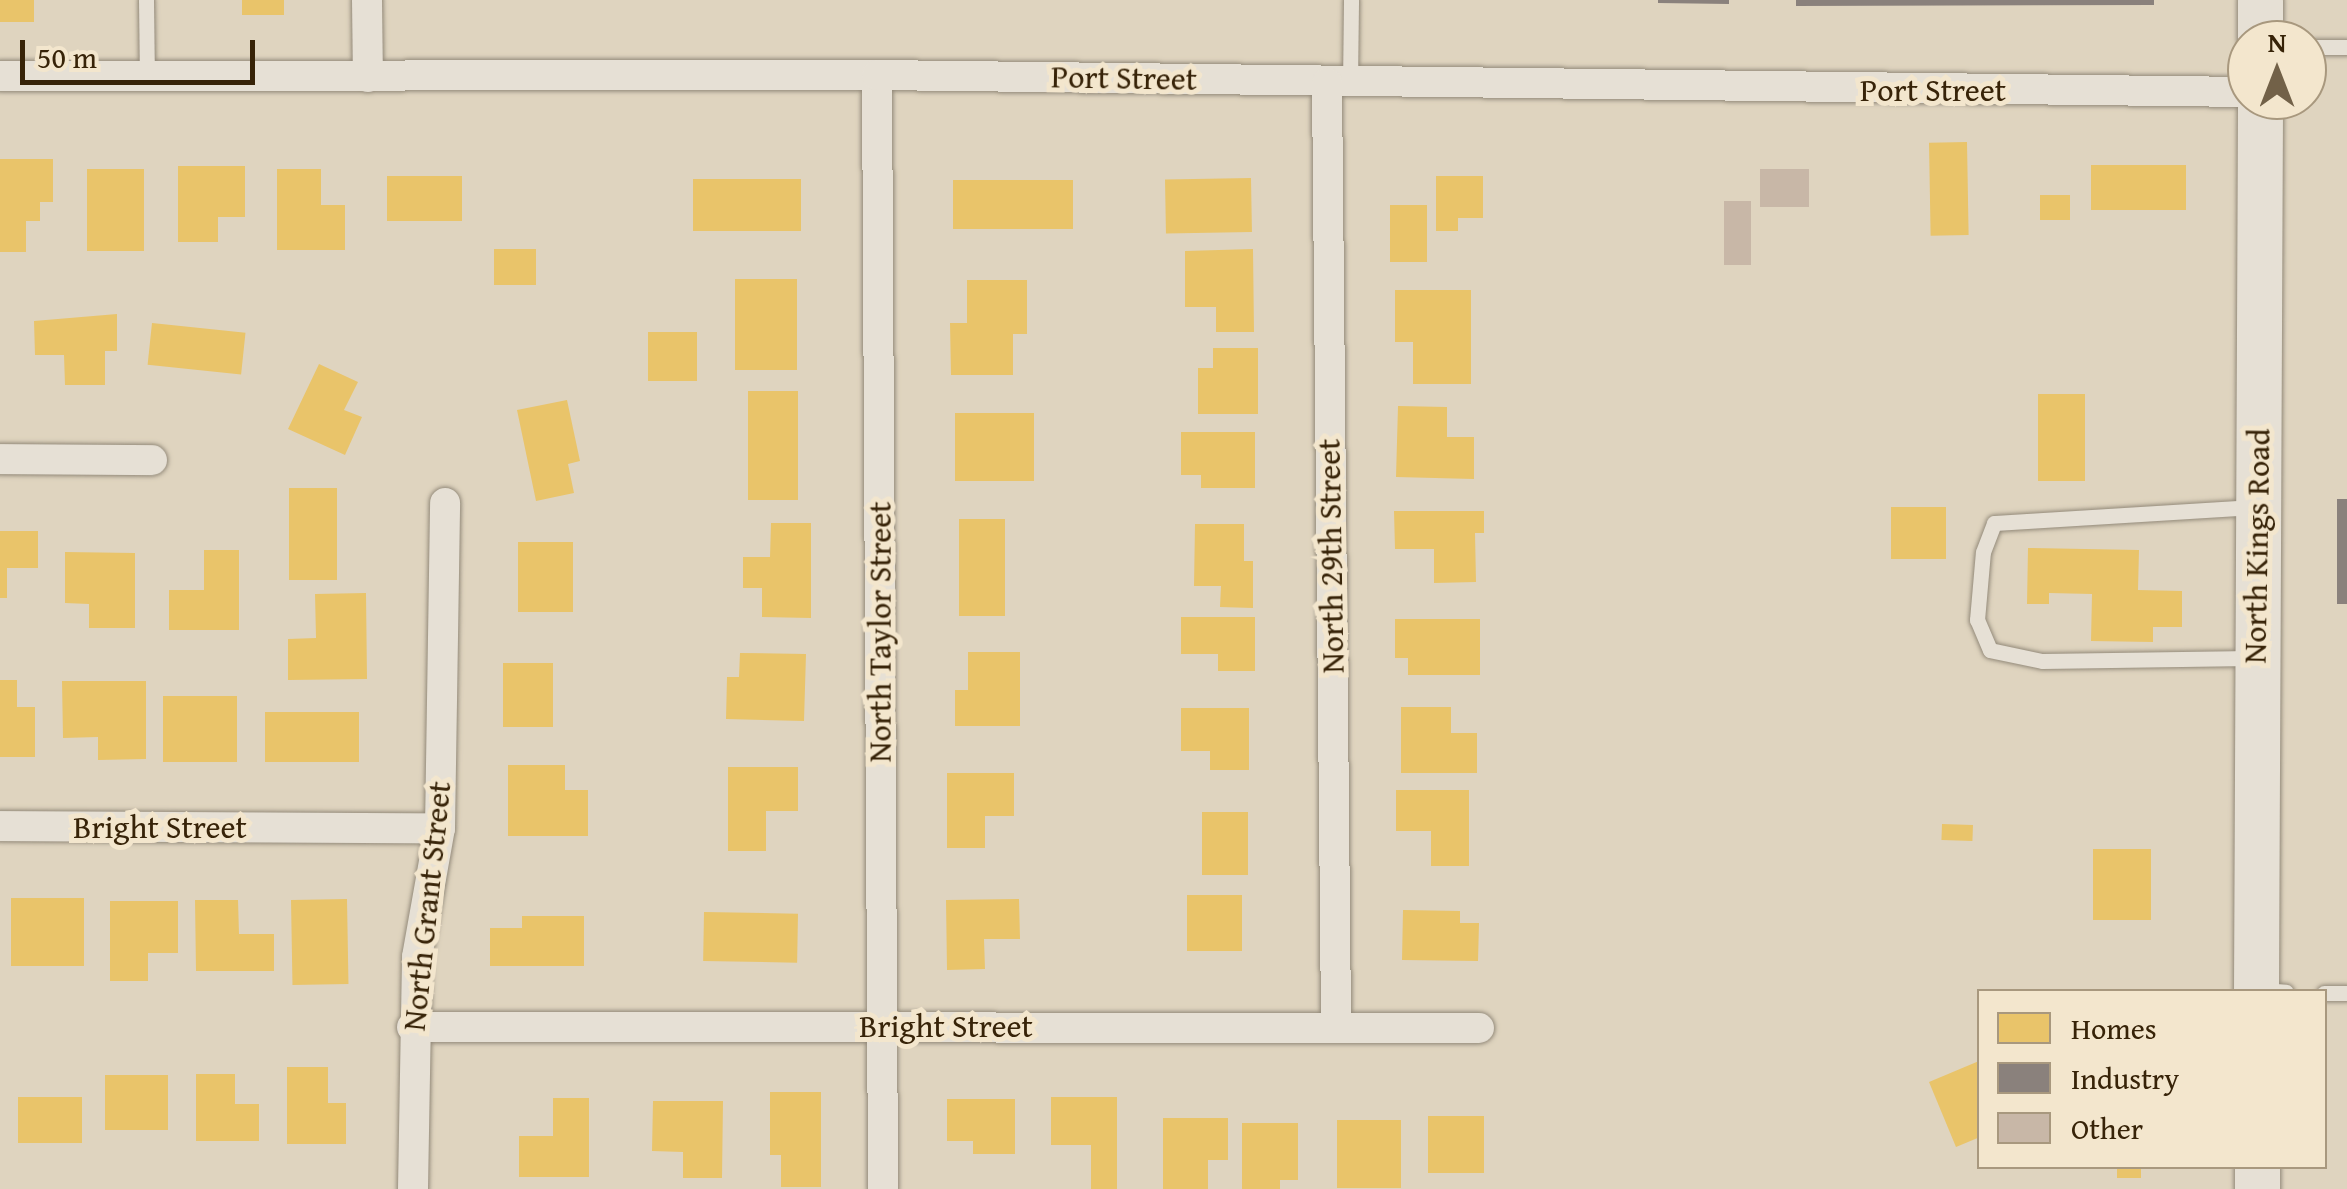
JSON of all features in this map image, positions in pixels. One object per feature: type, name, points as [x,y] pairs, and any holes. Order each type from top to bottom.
[{"type":"main road","name":"North Kings Road","points":[[2260,120],[2259,508],[2254,662],[2266,989]]},
{"type":"street","points":[[368,0],[368,77]]},
{"type":"street","name":"Port Street","points":[[0,76],[878,75],[1339,84],[2227,92]]},
{"type":"street","name":"North Taylor Street","points":[[878,75],[883,1189]]},
{"type":"street","name":"North 29th Street","points":[[1336,1028],[1339,84]]},
{"type":"street","points":[[0,459],[152,460]]},
{"type":"street","name":"North Grant Street","points":[[414,1189],[412,1027],[417,957],[440,828],[445,503]]},
{"type":"street","name":"Bright Street","points":[[0,826],[440,828]]},
{"type":"street","name":"Bright Street","points":[[412,1027],[1479,1028]]},
{"type":"lane","points":[[146,0],[148,77]]},
{"type":"lane","points":[[1339,84],[1350,0]]},
{"type":"lane","points":[[2254,662],[2042,661],[1990,650],[1977,620],[1983,552],[1994,522],[2259,508]]},
{"type":"building: Homes","points":[[0,0],[34,0],[34,22],[0,22]]},
{"type":"building: Homes","points":[[242,0],[284,0],[284,15],[242,15]]},
{"type":"building: Homes","points":[[1967,142],[1969,235],[1931,236],[1929,143]]},
{"type":"building: Homes","points":[[0,159],[53,159],[53,202],[40,202],[40,221],[26,221],[26,252],[0,252]]},
{"type":"building: Homes","points":[[2091,165],[2186,165],[2186,210],[2091,210]]},
{"type":"building: Homes","points":[[178,166],[245,166],[245,217],[218,217],[218,242],[178,242]]},
{"type":"building: Homes","points":[[87,169],[144,169],[144,251],[87,251]]},
{"type":"building: Homes","points":[[277,169],[321,169],[321,205],[345,205],[345,250],[277,250]]},
{"type":"building: Homes","points":[[387,176],[462,176],[462,221],[387,221]]},
{"type":"building: Homes","points":[[1436,176],[1483,176],[1483,218],[1458,218],[1458,231],[1436,231]]},
{"type":"building: Homes","points":[[1251,178],[1252,232],[1166,233],[1165,180]]},
{"type":"building: Homes","points":[[693,179],[801,179],[801,231],[693,231]]},
{"type":"building: Homes","points":[[953,180],[1073,180],[1073,229],[953,229]]},
{"type":"building: Homes","points":[[2040,195],[2070,195],[2070,220],[2040,220]]},
{"type":"building: Homes","points":[[1390,205],[1427,205],[1427,262],[1390,262]]},
{"type":"building: Homes","points":[[494,249],[536,249],[536,285],[494,285]]},
{"type":"building: Homes","points":[[1253,249],[1254,332],[1216,332],[1216,307],[1185,307],[1185,251]]},
{"type":"building: Homes","points":[[735,279],[797,279],[797,370],[735,370]]},
{"type":"building: Homes","points":[[967,280],[1027,280],[1027,334],[1013,334],[1013,375],[951,375],[950,323],[967,323]]},
{"type":"building: Homes","points":[[1395,290],[1471,290],[1471,384],[1413,384],[1413,342],[1395,342]]},
{"type":"building: Homes","points":[[117,314],[117,351],[105,351],[105,385],[65,385],[64,355],[35,355],[34,321]]},
{"type":"building: Homes","points":[[152,323],[245,333],[241,375],[148,365]]},
{"type":"building: Homes","points":[[648,332],[697,332],[697,381],[648,381]]},
{"type":"building: Homes","points":[[1213,348],[1258,348],[1258,414],[1198,414],[1198,368],[1213,368]]},
{"type":"building: Homes","points":[[319,364],[358,382],[344,410],[362,417],[345,455],[288,429]]},
{"type":"building: Homes","points":[[748,391],[798,391],[798,500],[748,500]]},
{"type":"building: Homes","points":[[2038,394],[2085,394],[2085,481],[2038,481]]},
{"type":"building: Homes","points":[[567,400],[580,461],[568,464],[574,493],[536,501],[517,410]]},
{"type":"building: Homes","points":[[1398,406],[1447,407],[1447,437],[1474,437],[1474,479],[1396,477]]},
{"type":"building: Homes","points":[[955,413],[1034,413],[1034,481],[955,481]]},
{"type":"building: Homes","points":[[1181,432],[1255,432],[1255,488],[1201,488],[1201,475],[1181,475]]},
{"type":"building: Homes","points":[[289,488],[337,488],[337,580],[289,580]]},
{"type":"building: Homes","points":[[1891,507],[1946,507],[1946,559],[1891,559]]},
{"type":"building: Homes","points":[[1394,511],[1484,511],[1484,533],[1475,533],[1476,582],[1434,583],[1434,549],[1395,549]]},
{"type":"building: Homes","points":[[959,519],[1005,519],[1005,616],[959,616]]},
{"type":"building: Homes","points":[[771,523],[811,523],[811,618],[762,617],[762,588],[743,588],[743,557],[770,557]]},
{"type":"building: Homes","points":[[1195,524],[1244,524],[1244,561],[1253,561],[1253,608],[1220,607],[1221,586],[1194,586]]},
{"type":"building: Homes","points":[[0,531],[38,531],[38,568],[7,568],[7,598],[0,598]]},
{"type":"building: Homes","points":[[518,542],[573,542],[573,612],[518,612]]},
{"type":"building: Homes","points":[[2028,548],[2139,550],[2138,590],[2182,591],[2182,627],[2153,627],[2153,642],[2091,641],[2092,594],[2049,593],[2049,604],[2027,604]]},
{"type":"building: Homes","points":[[204,550],[239,550],[239,630],[169,630],[169,590],[204,590]]},
{"type":"building: Homes","points":[[65,552],[135,553],[135,628],[89,628],[89,604],[65,603]]},
{"type":"building: Homes","points":[[366,593],[367,679],[288,680],[288,639],[316,638],[315,594]]},
{"type":"building: Homes","points":[[1181,617],[1255,617],[1255,671],[1218,671],[1218,654],[1181,654]]},
{"type":"building: Homes","points":[[1395,619],[1480,619],[1480,675],[1408,675],[1408,658],[1395,658]]},
{"type":"building: Homes","points":[[968,652],[1020,652],[1020,726],[955,726],[955,690],[968,690]]},
{"type":"building: Homes","points":[[740,653],[806,654],[804,721],[726,719],[727,677],[739,677]]},
{"type":"building: Homes","points":[[503,663],[553,663],[553,727],[503,727]]},
{"type":"building: Homes","points":[[0,680],[17,680],[17,707],[35,707],[35,757],[0,757]]},
{"type":"building: Homes","points":[[62,681],[146,681],[146,759],[98,760],[98,737],[63,738]]},
{"type":"building: Homes","points":[[163,696],[237,696],[237,762],[163,762]]},
{"type":"building: Homes","points":[[1401,707],[1451,707],[1451,733],[1477,733],[1477,773],[1401,773]]},
{"type":"building: Homes","points":[[1181,708],[1249,708],[1249,770],[1210,770],[1210,751],[1181,751]]},
{"type":"building: Homes","points":[[265,712],[359,712],[359,762],[265,762]]},
{"type":"building: Homes","points":[[508,765],[565,765],[565,790],[588,790],[588,836],[508,836]]},
{"type":"building: Homes","points":[[728,767],[798,767],[798,811],[766,811],[766,851],[728,851]]},
{"type":"building: Homes","points":[[947,773],[1014,773],[1014,816],[985,816],[985,848],[947,848]]},
{"type":"building: Homes","points":[[1396,790],[1469,790],[1469,866],[1431,866],[1431,831],[1396,831]]},
{"type":"building: Homes","points":[[1202,812],[1248,812],[1248,875],[1202,875]]},
{"type":"building: Homes","points":[[1942,824],[1973,825],[1972,841],[1941,840]]},
{"type":"building: Homes","points":[[2093,849],[2151,849],[2151,920],[2093,920]]},
{"type":"building: Homes","points":[[1187,895],[1242,895],[1242,951],[1187,951]]},
{"type":"building: Homes","points":[[11,898],[84,898],[84,966],[11,966]]},
{"type":"building: Homes","points":[[347,899],[348,984],[292,985],[291,900]]},
{"type":"building: Homes","points":[[1019,899],[1020,939],[984,939],[985,969],[947,970],[946,900]]},
{"type":"building: Homes","points":[[195,900],[238,900],[239,934],[274,934],[274,971],[196,971]]},
{"type":"building: Homes","points":[[110,901],[178,901],[178,953],[148,953],[148,981],[110,981]]},
{"type":"building: Homes","points":[[1403,910],[1460,911],[1460,923],[1479,923],[1478,961],[1402,960]]},
{"type":"building: Homes","points":[[704,912],[798,914],[797,963],[703,961]]},
{"type":"building: Homes","points":[[522,916],[584,916],[584,966],[490,966],[490,928],[522,928]]},
{"type":"building: Homes","points":[[1977,1062],[1977,1138],[1956,1147],[1929,1082]]},
{"type":"building: Homes","points":[[287,1067],[328,1067],[328,1103],[346,1103],[346,1144],[287,1144]]},
{"type":"building: Homes","points":[[196,1074],[235,1074],[235,1104],[259,1104],[259,1141],[196,1141]]},
{"type":"building: Homes","points":[[105,1075],[168,1075],[168,1130],[105,1130]]},
{"type":"building: Homes","points":[[770,1092],[821,1092],[821,1187],[781,1187],[781,1155],[770,1155]]},
{"type":"building: Homes","points":[[18,1097],[82,1097],[82,1143],[18,1143]]},
{"type":"building: Homes","points":[[1051,1097],[1117,1097],[1117,1189],[1091,1189],[1091,1145],[1051,1145]]},
{"type":"building: Homes","points":[[553,1098],[589,1098],[589,1177],[519,1177],[519,1136],[553,1136]]},
{"type":"building: Homes","points":[[947,1099],[1015,1099],[1015,1154],[973,1154],[973,1141],[947,1141]]},
{"type":"building: Homes","points":[[653,1101],[723,1101],[722,1178],[683,1178],[683,1152],[652,1151]]},
{"type":"building: Homes","points":[[1428,1116],[1484,1116],[1484,1173],[1428,1173]]},
{"type":"building: Homes","points":[[1163,1118],[1228,1118],[1228,1160],[1208,1160],[1208,1189],[1163,1189]]},
{"type":"building: Homes","points":[[1337,1120],[1401,1120],[1401,1188],[1337,1188]]},
{"type":"building: Homes","points":[[1242,1123],[1298,1123],[1298,1180],[1280,1180],[1280,1189],[1242,1189]]},
{"type":"building: Homes","points":[[2117,1169],[2141,1169],[2141,1178],[2117,1178]]},
{"type":"building: Industry","points":[[1729,0],[1729,4],[1658,3]]},
{"type":"building: Industry","points":[[1796,0],[2154,0],[2154,5],[1796,6]]},
{"type":"building: Industry","points":[[2337,499],[2347,499],[2347,604],[2337,604]]},
{"type":"building: Other","points":[[1760,169],[1809,169],[1809,207],[1760,207]]},
{"type":"building: Other","points":[[1724,201],[1751,201],[1751,265],[1724,265]]}]
